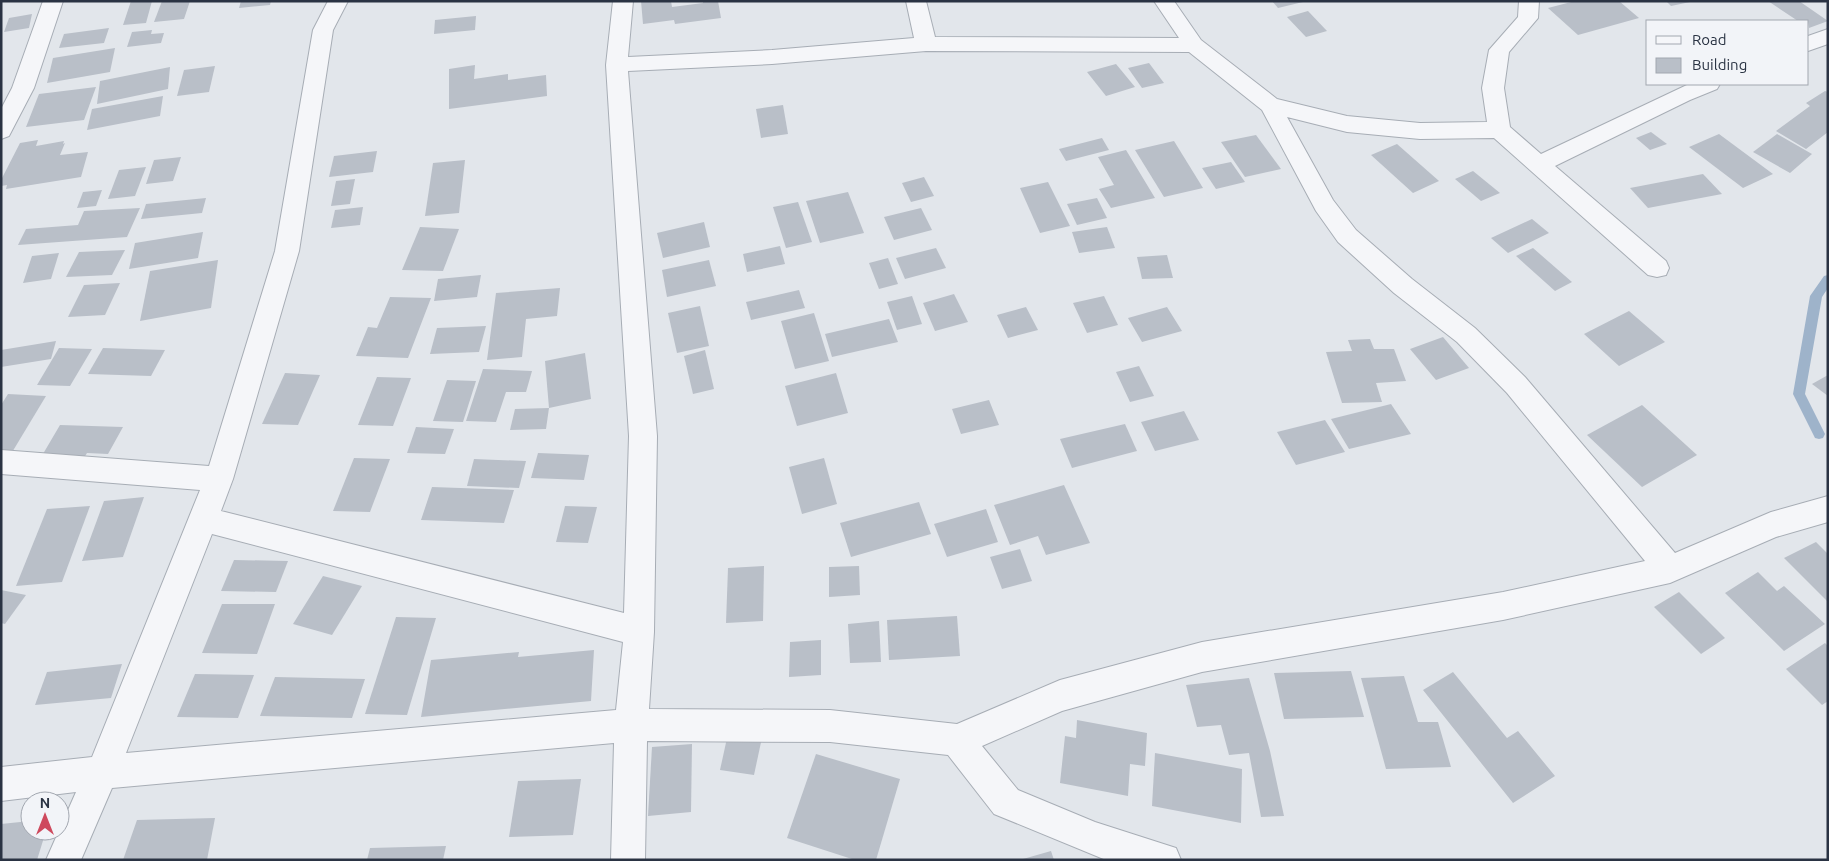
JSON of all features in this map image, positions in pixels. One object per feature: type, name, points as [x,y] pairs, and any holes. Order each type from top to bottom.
[{"type":"street","points":[[1,131],[23,88],[53,1]]},
{"type":"street","points":[[64,860],[102,772],[219,479],[288,251],[323,30],[338,1]]},
{"type":"street","points":[[623,1],[617,65],[643,436],[639,632],[631,725],[628,860]]},
{"type":"street","points":[[916,1],[926,44]]},
{"type":"street","points":[[1164,1],[1194,45],[1270,105],[1324,205],[1347,236],[1403,286],[1466,335],[1516,385],[1670,569]]},
{"type":"street","points":[[1529,1],[1528,18],[1499,50],[1492,88],[1499,130],[1657,268]]},
{"type":"street","points":[[1809,44],[1828,36]]},
{"type":"street","points":[[617,65],[772,57],[926,44],[1194,45]]},
{"type":"street","points":[[1537,165],[1682,94],[1706,85]]},
{"type":"street","points":[[1270,105],[1347,124],[1420,131],[1499,130]]},
{"type":"street","points":[[1,462],[219,479]]},
{"type":"street","points":[[1,784],[102,772],[631,725],[830,726],[957,740],[1060,696],[1202,657],[1503,606],[1670,569],[1770,525],[1828,509]]},
{"type":"street","points":[[203,520],[639,632]]},
{"type":"street","points":[[957,740],[1006,802],[1095,839],[1164,860]]},
{"type":"building","points":[[131,1],[152,1],[146,23],[123,25]]},
{"type":"building","points":[[162,1],[190,1],[184,19],[154,22]]},
{"type":"building","points":[[241,1],[271,1],[270,5],[239,8]]},
{"type":"building","points":[[641,1],[671,1],[672,7],[703,3],[703,1],[718,1],[721,18],[675,24],[674,20],[643,24]]},
{"type":"building","points":[[1272,1],[1303,1],[1303,2],[1278,8]]},
{"type":"building","points":[[1575,1],[1619,1],[1639,18],[1578,35],[1548,8]]},
{"type":"building","points":[[1666,1],[1690,1],[1690,2],[1671,6]]},
{"type":"building","points":[[1768,1],[1799,1],[1828,21],[1809,28],[1809,20],[1796,20]]},
{"type":"building","points":[[1308,11],[1327,31],[1306,37],[1287,17]]},
{"type":"building","points":[[32,14],[29,28],[4,32],[9,18]]},
{"type":"building","points":[[476,16],[475,30],[434,34],[435,20]]},
{"type":"building","points":[[109,28],[104,43],[59,48],[64,34]]},
{"type":"building","points":[[152,30],[151,34],[164,33],[161,43],[127,47],[132,32]]},
{"type":"building","points":[[115,48],[110,72],[47,83],[53,58]]},
{"type":"building","points":[[1149,63],[1164,83],[1142,88],[1128,68]]},
{"type":"building","points":[[1116,64],[1135,87],[1106,96],[1087,72]]},
{"type":"building","points":[[475,65],[474,79],[508,74],[508,80],[546,75],[547,96],[449,109],[449,69]]},
{"type":"building","points":[[215,66],[209,92],[177,96],[184,70]]},
{"type":"building","points":[[170,67],[168,89],[97,104],[100,81]]},
{"type":"building","points":[[96,87],[84,120],[26,127],[39,94]]},
{"type":"building","points":[[1825,91],[1828,92],[1828,132],[1806,149],[1776,131],[1810,106],[1806,103]]},
{"type":"building","points":[[163,96],[160,116],[87,130],[92,109]]},
{"type":"building","points":[[783,105],[788,134],[761,138],[756,109]]},
{"type":"building","points":[[1651,132],[1667,144],[1650,150],[1636,138]]},
{"type":"building","points":[[1719,134],[1773,174],[1743,188],[1689,147]]},
{"type":"building","points":[[1777,134],[1812,154],[1790,173],[1753,152]]},
{"type":"building","points":[[1256,135],[1281,169],[1245,177],[1221,142]]},
{"type":"building","points":[[1102,138],[1109,150],[1066,161],[1059,149]]},
{"type":"building","points":[[38,140],[36,146],[64,141],[63,144],[65,143],[60,155],[88,152],[81,177],[6,189],[7,185],[1,186],[1,180],[20,143]]},
{"type":"building","points":[[1174,141],[1203,188],[1164,197],[1135,150]]},
{"type":"building","points":[[1397,144],[1439,181],[1413,193],[1371,155]]},
{"type":"building","points":[[1126,150],[1155,198],[1111,208],[1099,189],[1114,185],[1098,157]]},
{"type":"building","points":[[377,151],[373,172],[329,177],[334,156]]},
{"type":"building","points":[[181,157],[173,181],[146,184],[154,160]]},
{"type":"building","points":[[465,160],[459,213],[425,216],[433,163]]},
{"type":"building","points":[[1231,162],[1245,182],[1216,189],[1202,168]]},
{"type":"building","points":[[146,167],[135,196],[108,199],[119,170]]},
{"type":"building","points":[[1473,171],[1500,193],[1481,201],[1455,179]]},
{"type":"building","points":[[1703,174],[1722,194],[1648,208],[1630,188]]},
{"type":"building","points":[[924,177],[934,196],[911,202],[902,183]]},
{"type":"building","points":[[355,179],[350,204],[331,206],[336,181]]},
{"type":"building","points":[[1048,182],[1070,226],[1040,233],[1020,188]]},
{"type":"building","points":[[102,190],[96,206],[77,208],[83,192]]},
{"type":"building","points":[[848,192],[864,233],[820,243],[806,201]]},
{"type":"building","points":[[206,198],[202,213],[141,219],[146,204]]},
{"type":"building","points":[[1097,198],[1107,218],[1077,225],[1067,204]]},
{"type":"building","points":[[798,202],[812,242],[786,248],[773,207]]},
{"type":"building","points":[[363,207],[360,225],[331,228],[335,210]]},
{"type":"building","points":[[140,208],[127,237],[18,245],[26,229],[78,225],[84,211]]},
{"type":"building","points":[[921,208],[932,230],[894,240],[884,217]]},
{"type":"building","points":[[1532,219],[1549,233],[1508,253],[1491,238]]},
{"type":"building","points":[[704,222],[710,247],[663,258],[657,233]]},
{"type":"building","points":[[420,227],[459,229],[443,271],[402,270]]},
{"type":"building","points":[[1107,227],[1115,248],[1079,253],[1072,232]]},
{"type":"building","points":[[203,232],[198,258],[129,269],[135,243]]},
{"type":"building","points":[[780,246],[785,264],[747,272],[743,254]]},
{"type":"building","points":[[936,248],[946,268],[905,279],[896,258]]},
{"type":"building","points":[[1533,248],[1572,282],[1555,291],[1516,256]]},
{"type":"building","points":[[125,250],[112,275],[66,277],[79,252]]},
{"type":"building","points":[[59,253],[51,279],[23,283],[32,256]]},
{"type":"building","points":[[1167,255],[1173,278],[1142,279],[1137,257]]},
{"type":"building","points":[[888,258],[898,284],[879,289],[869,263]]},
{"type":"building","points":[[218,260],[211,308],[140,321],[150,271]]},
{"type":"building","points":[[709,260],[716,286],[667,297],[662,270]]},
{"type":"building","points":[[481,275],[477,297],[434,301],[438,279]]},
{"type":"building","points":[[120,283],[105,315],[68,317],[84,285]]},
{"type":"building","points":[[560,288],[557,316],[526,319],[522,357],[487,360],[496,293]]},
{"type":"building","points":[[799,290],[805,308],[751,320],[746,302]]},
{"type":"building","points":[[954,294],[968,322],[935,331],[923,303]]},
{"type":"building","points":[[912,296],[922,324],[897,330],[887,302]]},
{"type":"building","points":[[1104,296],[1118,325],[1087,333],[1073,303]]},
{"type":"building","points":[[390,297],[431,298],[408,358],[356,356],[368,327],[377,328]]},
{"type":"building","points":[[700,306],[709,346],[677,353],[668,313]]},
{"type":"building","points":[[1026,307],[1038,330],[1008,338],[997,315]]},
{"type":"building","points":[[1167,307],[1182,331],[1142,342],[1128,318]]},
{"type":"building","points":[[1629,311],[1665,342],[1619,366],[1584,334]]},
{"type":"building","points":[[814,313],[829,361],[795,369],[781,321]]},
{"type":"building","points":[[889,319],[898,342],[832,357],[825,334]]},
{"type":"building","points":[[486,326],[479,352],[430,354],[437,328]]},
{"type":"building","points":[[1443,337],[1469,368],[1436,380],[1410,349]]},
{"type":"building","points":[[1370,339],[1374,349],[1394,349],[1406,381],[1376,383],[1382,402],[1342,403],[1326,352],[1352,351],[1348,340]]},
{"type":"building","points":[[56,341],[51,359],[1,367],[1,350]]},
{"type":"building","points":[[59,348],[92,349],[70,386],[37,385]]},
{"type":"building","points":[[103,348],[165,350],[151,376],[88,374]]},
{"type":"building","points":[[705,350],[714,389],[693,394],[684,356]]},
{"type":"building","points":[[585,353],[591,399],[549,408],[545,361]]},
{"type":"building","points":[[1139,366],[1154,396],[1130,402],[1116,372]]},
{"type":"building","points":[[483,369],[532,371],[526,392],[506,392],[496,422],[466,421]]},
{"type":"building","points":[[285,373],[320,375],[298,425],[262,424]]},
{"type":"building","points":[[836,373],[848,413],[797,426],[785,386]]},
{"type":"building","points":[[1828,375],[1828,396],[1812,384]]},
{"type":"building","points":[[377,377],[411,378],[393,426],[358,425]]},
{"type":"building","points":[[447,380],[476,381],[463,422],[433,421]]},
{"type":"building","points":[[8,394],[46,396],[11,454],[1,454],[1,405]]},
{"type":"building","points":[[989,400],[999,425],[961,434],[952,409]]},
{"type":"building","points":[[1391,404],[1411,434],[1349,449],[1331,419]]},
{"type":"building","points":[[1642,405],[1697,455],[1642,487],[1587,435]]},
{"type":"building","points":[[549,408],[546,429],[510,430],[515,409]]},
{"type":"building","points":[[1184,411],[1199,440],[1155,451],[1141,422]]},
{"type":"building","points":[[1325,420],[1345,452],[1296,465],[1277,432]]},
{"type":"building","points":[[1125,424],[1137,451],[1072,468],[1060,439]]},
{"type":"building","points":[[60,425],[123,427],[108,454],[87,453],[82,461],[40,459]]},
{"type":"building","points":[[416,427],[454,429],[445,454],[407,453]]},
{"type":"building","points":[[538,453],[589,455],[584,480],[531,478]]},
{"type":"building","points":[[354,458],[390,459],[370,512],[333,511]]},
{"type":"building","points":[[824,458],[837,504],[802,514],[789,467]]},
{"type":"building","points":[[474,459],[526,461],[519,488],[467,486]]},
{"type":"building","points":[[1064,485],[1090,543],[1046,555],[1038,536],[1010,545],[994,505]]},
{"type":"building","points":[[432,487],[514,490],[504,523],[421,520]]},
{"type":"building","points":[[144,497],[123,557],[82,561],[104,501]]},
{"type":"building","points":[[919,502],[931,534],[851,557],[840,523]]},
{"type":"building","points":[[90,506],[62,582],[16,586],[47,509]]},
{"type":"building","points":[[565,506],[597,507],[588,543],[556,542]]},
{"type":"building","points":[[986,509],[998,542],[947,557],[934,524]]},
{"type":"building","points":[[1816,542],[1828,554],[1828,602],[1784,558]]},
{"type":"building","points":[[1020,549],[1032,581],[1002,589],[990,557]]},
{"type":"building","points":[[234,560],[288,561],[276,592],[221,591]]},
{"type":"building","points":[[764,566],[763,621],[726,623],[728,568]]},
{"type":"building","points":[[859,566],[860,595],[829,597],[829,567]]},
{"type":"building","points":[[1758,572],[1777,591],[1784,586],[1825,624],[1784,651],[1725,593]]},
{"type":"building","points":[[323,576],[362,586],[332,635],[293,624]]},
{"type":"building","points":[[1,590],[26,595],[5,624],[1,623]]},
{"type":"building","points":[[1679,592],[1725,638],[1701,654],[1654,607]]},
{"type":"building","points":[[222,604],[275,604],[257,654],[202,653]]},
{"type":"building","points":[[957,616],[960,656],[889,660],[887,620]]},
{"type":"building","points":[[396,617],[436,618],[407,715],[365,714]]},
{"type":"building","points":[[879,621],[881,662],[850,663],[848,624]]},
{"type":"building","points":[[821,640],[821,675],[789,677],[790,642]]},
{"type":"building","points":[[1825,643],[1828,646],[1828,701],[1822,705],[1786,669]]},
{"type":"building","points":[[594,650],[591,701],[421,717],[431,660],[519,652],[518,657]]},
{"type":"building","points":[[122,664],[111,698],[35,705],[47,672]]},
{"type":"building","points":[[1351,671],[1364,717],[1284,719],[1274,673]]},
{"type":"building","points":[[1453,672],[1507,738],[1518,731],[1555,776],[1513,803],[1423,690]]},
{"type":"building","points":[[195,674],[254,675],[238,718],[177,717]]},
{"type":"building","points":[[1404,676],[1418,722],[1438,722],[1451,767],[1386,769],[1361,678]]},
{"type":"building","points":[[275,677],[365,679],[352,718],[260,716]]},
{"type":"building","points":[[1249,678],[1270,751],[1284,816],[1261,817],[1249,753],[1229,755],[1221,725],[1197,727],[1186,685]]},
{"type":"building","points":[[1077,720],[1147,733],[1145,766],[1130,764],[1128,796],[1060,783],[1065,736],[1076,738]]},
{"type":"building","points":[[729,729],[763,733],[754,775],[720,770]]},
{"type":"building","points":[[692,744],[691,812],[648,816],[652,747]]},
{"type":"building","points":[[1155,753],[1242,769],[1241,823],[1152,806]]},
{"type":"building","points":[[816,754],[900,779],[876,860],[855,860],[787,838]]},
{"type":"building","points":[[581,779],[573,835],[509,837],[518,781]]},
{"type":"building","points":[[215,818],[207,860],[123,860],[137,820]]},
{"type":"building","points":[[20,822],[20,841],[43,841],[37,860],[1,860],[1,824]]},
{"type":"building","points":[[446,846],[443,860],[367,860],[370,848]]},
{"type":"building","points":[[1051,851],[1054,860],[1023,860],[1023,859]]},
{"type":"waterway","points":[[1819,434],[1799,394],[1816,296],[1828,279]]}]
